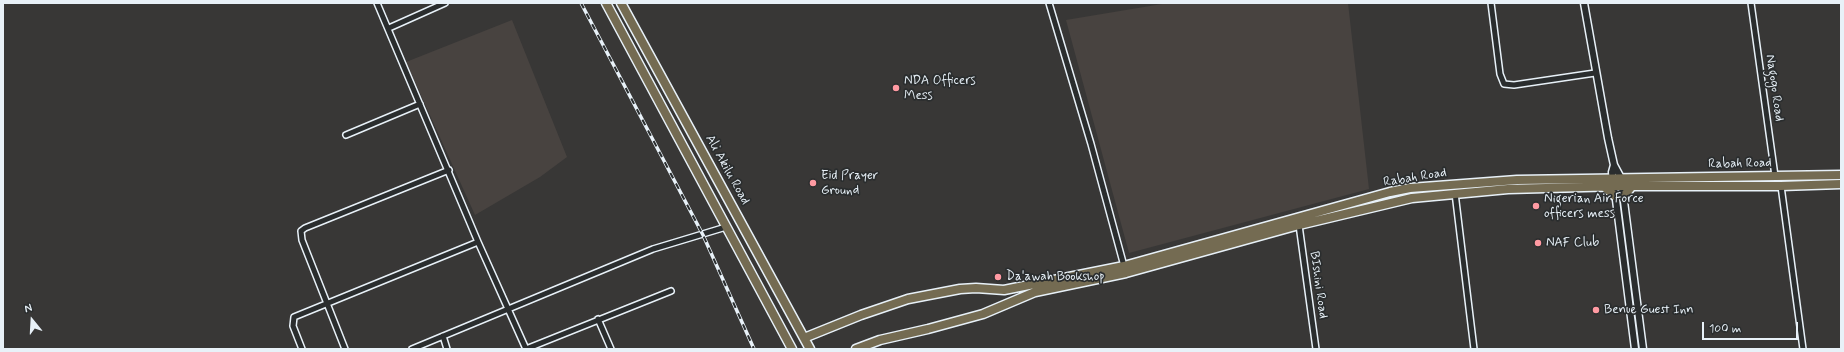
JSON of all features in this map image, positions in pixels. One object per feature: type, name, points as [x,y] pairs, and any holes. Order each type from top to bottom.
[{"type":"main road","name":"Ali Akilu Road","points":[[606,3],[792,349]]},
{"type":"main road","name":"Ali Akilu Road","points":[[621,3],[810,349]]},
{"type":"main road","name":"Rabah Road","points":[[856,349],[880,340],[983,314],[1035,292],[1126,273],[1299,225],[1392,202],[1455,193],[1508,189],[1614,186],[1622,182],[1841,175]]},
{"type":"main road","name":"Rabah Road","points":[[804,338],[861,315],[908,299],[960,289],[976,288],[1004,290],[1124,266],[1390,192],[1410,188],[1479,182],[1612,178],[1632,186],[1781,186],[1841,184]]},
{"type":"main road","points":[[1602,186],[1620,196],[1632,186]]},
{"type":"street","points":[[377,3],[389,28],[478,242],[526,349],[671,291]]},
{"type":"street","points":[[389,28],[445,3]]},
{"type":"street","points":[[1049,3],[1091,144],[1124,266]]},
{"type":"street","points":[[1491,3],[1500,74],[1504,84],[1510,86],[1595,73]]},
{"type":"street","points":[[1584,3],[1595,73],[1614,165],[1622,182],[1620,196],[1634,349]]},
{"type":"street","name":"Nagogo Road","points":[[1751,3],[1775,176]]},
{"type":"street","points":[[346,135],[420,104]]},
{"type":"street","points":[[1614,165],[1612,178],[1614,186],[1620,196],[1643,349]]},
{"type":"street","points":[[345,349],[302,240],[301,232],[305,228],[449,170]]},
{"type":"street","points":[[1781,186],[1803,349]]},
{"type":"street","points":[[1455,193],[1474,349]]},
{"type":"street","name":"BIshini Road","points":[[1299,225],[1316,349]]},
{"type":"street","points":[[412,349],[509,310],[653,248],[726,227]]},
{"type":"street","points":[[302,349],[293,326],[294,317],[478,242]]},
{"type":"street","points":[[598,319],[611,349]]},
{"type":"street","points":[[443,336],[447,349]]},
{"type":"shaded area","points":[[1168,3],[1348,3],[1369,189],[1129,253],[1066,20]]},
{"type":"shaded area","points":[[512,20],[567,157],[540,177],[475,215],[406,62]]},
{"type":"railway","points":[[581,3],[703,235],[754,349]]},
{"type":"place","name":"NDA Officers Mess","points":[[896,88]]},
{"type":"place","name":"Eid Prayer Ground","points":[[813,183]]},
{"type":"place","name":"Nigerian Air Force officers mess","points":[[1536,206]]},
{"type":"place","name":"NAF Club","points":[[1538,243]]},
{"type":"place","name":"Da'awah Bookshop","points":[[998,277]]},
{"type":"place","name":"Benue Guest Inn","points":[[1596,310]]}]
